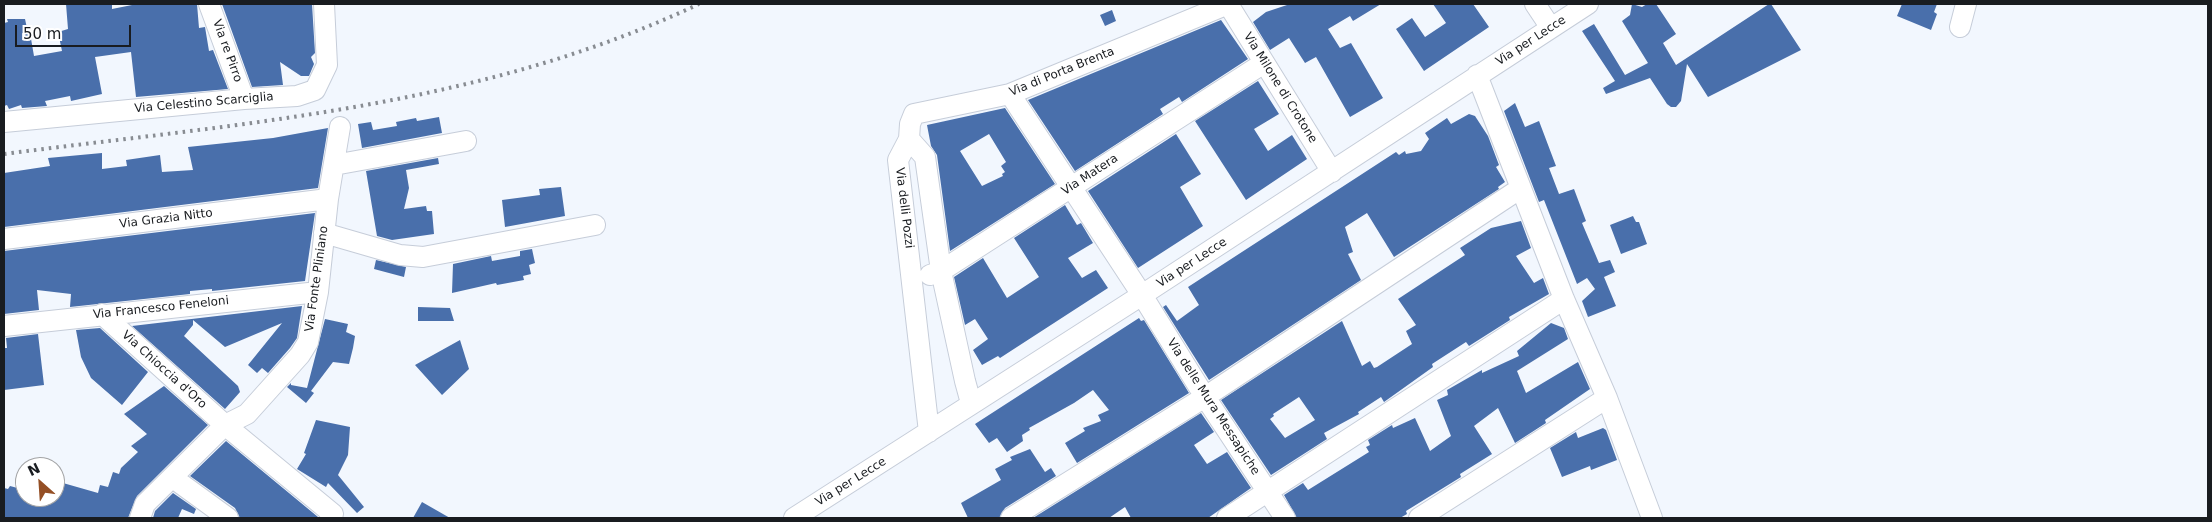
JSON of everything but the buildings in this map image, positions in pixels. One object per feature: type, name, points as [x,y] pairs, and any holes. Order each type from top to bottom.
[{"type":"street","name":"Via re Pirro","points":[[210,4],[244,99]]},
{"type":"street","name":"Via Celestino Scarciglia","points":[[4,122],[244,99],[297,96],[315,90],[327,65],[324,4]]},
{"type":"street","name":"Via Milone di Crotone","points":[[1228,4],[1332,172]]},
{"type":"street","name":"Via di Porta Brenta","points":[[909,139],[910,124],[914,114],[1010,94],[1228,4]]},
{"type":"street","points":[[1535,4],[1551,28]]},
{"type":"street","name":"Via per Lecce","points":[[794,518],[1142,295],[1588,4]]},
{"type":"street","points":[[1960,27],[1966,4]]},
{"type":"street","name":"Via Matera","points":[[913,282],[941,271],[1264,63]]},
{"type":"street","points":[[1477,75],[1564,299],[1607,398],[1652,518]]},
{"type":"street","name":"Via delle Mura Messapiche","points":[[1010,94],[1142,295],[1205,397],[1286,518]]},
{"type":"street","name":"Via Fonte Pliniano","points":[[140,518],[145,504],[225,425],[248,414],[300,355],[308,342],[318,292],[328,199],[340,127]]},
{"type":"street","points":[[909,139],[925,157],[941,271],[964,381],[971,403]]},
{"type":"street","name":"Via delli Pozzi","points":[[909,139],[898,160],[929,432]]},
{"type":"street","points":[[334,165],[466,141]]},
{"type":"street","points":[[1011,518],[1205,397],[1521,188]]},
{"type":"street","name":"Via Grazia Nitto","points":[[4,239],[328,199]]},
{"type":"street","points":[[324,232],[400,256],[423,257],[595,225]]},
{"type":"street","name":"Via Francesco Feneloni","points":[[4,326],[318,292]]},
{"type":"street","points":[[1227,518],[1564,299]]},
{"type":"street","name":"Via Chioccia d'Oro","points":[[102,314],[225,425]]},
{"type":"street","points":[[1419,518],[1607,398]]},
{"type":"street","points":[[225,425],[332,516]]},
{"type":"street","points":[[173,478],[228,518]]},
{"type":"railway","points":[[4,154],[270,120],[358,106],[445,89],[531,67],[615,39],[699,4]]}]
